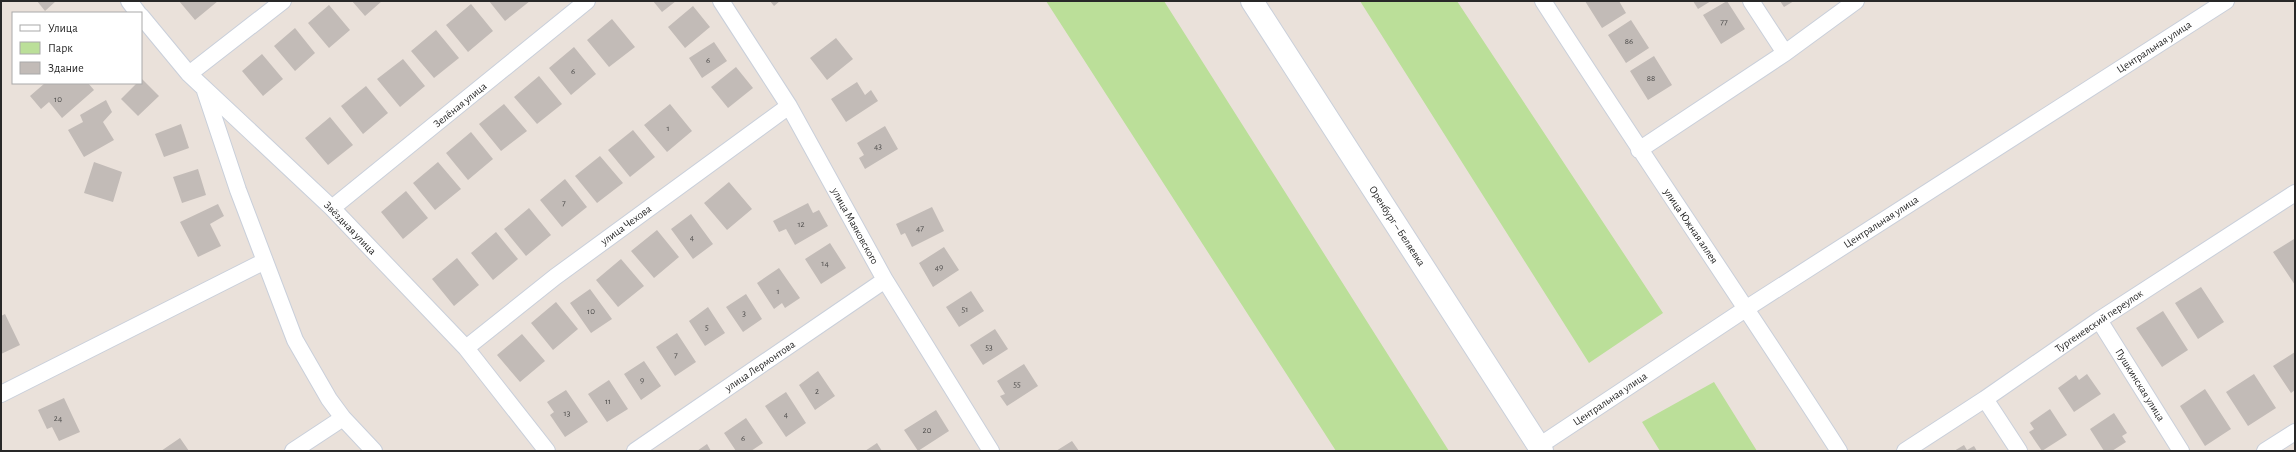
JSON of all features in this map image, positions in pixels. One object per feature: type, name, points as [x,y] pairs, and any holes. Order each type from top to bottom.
[{"type":"main road","name":"Оренбург – Беляевка","points":[[1252,1],[1541,449]]},
{"type":"street","points":[[129,1],[137,12]]},
{"type":"street","points":[[189,74],[283,1]]},
{"type":"street","name":"Зелёная улица","points":[[332,208],[588,1]]},
{"type":"street","name":"улица Маяковского","points":[[720,1],[789,106],[885,280],[984,449]]},
{"type":"street","name":"улица Южная аллея","points":[[1544,1],[1639,150],[1747,308],[1839,451]]},
{"type":"street","points":[[1751,1],[1785,53]]},
{"type":"street","points":[[1639,150],[1785,53],[1856,1]]},
{"type":"street","name":"Центральная улица","points":[[1541,449],[1747,308],[2226,1]]},
{"type":"street","name":"Звёздная улица","points":[[142,17],[189,74],[332,208],[466,348],[547,451]]},
{"type":"street","points":[[205,89],[228,162],[288,324],[316,378],[343,418],[374,451]]},
{"type":"street","name":"улица Чехова","points":[[466,348],[556,277],[789,106]]},
{"type":"street","name":"Тургеневский переулок","points":[[1905,451],[1985,399],[2099,320],[2295,193]]},
{"type":"street","points":[[1,394],[265,261]]},
{"type":"street","name":"улица Лермонтова","points":[[635,451],[885,280]]},
{"type":"street","name":"Пушкинская улица","points":[[2099,320],[2181,451]]},
{"type":"street","points":[[1985,399],[2019,451]]},
{"type":"street","points":[[293,451],[343,418]]},
{"type":"street","points":[[2265,451],[2295,432]]},
{"type":"green space","points":[[1046,1],[1164,1],[1449,451],[1336,451]]},
{"type":"green space","points":[[1360,1],[1457,1],[1663,313],[1589,363]]},
{"type":"green space","points":[[1714,382],[1757,451],[1660,451],[1642,422]]},
{"type":"building","points":[[37,1],[56,1],[45,11]]},
{"type":"building","points":[[179,1],[218,1],[195,20]]},
{"type":"building","points":[[352,1],[382,1],[365,16]]},
{"type":"building","points":[[489,1],[530,1],[505,21]]},
{"type":"building","points":[[653,1],[676,1],[662,12]]},
{"type":"building","points":[[770,1],[780,1],[774,6]]},
{"type":"building","points":[[1585,1],[1619,1],[1626,13],[1602,28]]},
{"type":"building","points":[[1693,1],[1711,1],[1698,9]]},
{"type":"building","points":[[1727,1],[1745,29],[1721,44],[1703,15]]},
{"type":"building","points":[[1780,1],[1794,1],[1784,7]]},
{"type":"building","points":[[471,4],[493,31],[468,52],[446,25]]},
{"type":"building","points":[[329,5],[350,30],[329,48],[308,23]]},
{"type":"building","points":[[693,6],[710,27],[685,48],[668,27]]},
{"type":"building","points":[[612,19],[635,47],[609,67],[587,40]]},
{"type":"building","points":[[1631,20],[1649,48],[1626,63],[1608,35]]},
{"type":"building","points":[[295,28],[315,53],[295,71],[274,46]]},
{"type":"building","points":[[436,30],[459,58],[434,78],[411,51]]},
{"type":"building","points":[[836,38],[853,59],[827,80],[810,58]]},
{"type":"building","points":[[714,42],[727,61],[702,78],[689,58]]},
{"type":"building","points":[[574,47],[596,74],[571,95],[549,68]]},
{"type":"building","points":[[262,54],[283,79],[263,96],[242,71]]},
{"type":"building","points":[[1654,56],[1672,85],[1648,100],[1630,71]]},
{"type":"building","points":[[403,59],[425,86],[400,107],[377,79]]},
{"type":"building","points":[[736,67],[753,88],[728,108],[711,87]]},
{"type":"building","points":[[539,76],[562,104],[537,124],[514,97]]},
{"type":"building","points":[[142,79],[159,96],[138,116],[121,99],[136,84],[142,84]]},
{"type":"building","points":[[857,82],[865,95],[871,90],[878,101],[846,122],[831,99]]},
{"type":"building","points":[[44,84],[89,84],[94,90],[62,118],[49,102],[41,109],[30,96]]},
{"type":"building","points":[[366,86],[388,113],[363,134],[341,106]]},
{"type":"building","points":[[106,100],[112,112],[103,122],[114,140],[84,157],[68,130],[83,122],[80,115]]},
{"type":"building","points":[[504,104],[527,131],[501,151],[479,124]]},
{"type":"building","points":[[670,104],[692,131],[667,152],[644,125]]},
{"type":"building","points":[[330,117],[353,145],[328,165],[305,138]]},
{"type":"building","points":[[181,124],[189,148],[164,157],[155,134]]},
{"type":"building","points":[[885,126],[898,149],[865,169],[859,158],[864,155],[857,143]]},
{"type":"building","points":[[633,130],[655,157],[630,177],[608,150]]},
{"type":"building","points":[[471,132],[493,159],[468,180],[446,153]]},
{"type":"building","points":[[600,156],[623,183],[597,203],[575,176]]},
{"type":"building","points":[[94,162],[122,172],[113,202],[84,193]]},
{"type":"building","points":[[438,162],[461,189],[435,210],[413,183]]},
{"type":"building","points":[[198,169],[206,195],[182,203],[173,177]]},
{"type":"building","points":[[565,179],[587,207],[562,227],[540,200]]},
{"type":"building","points":[[729,182],[752,209],[727,230],[704,203]]},
{"type":"building","points":[[406,191],[428,218],[403,239],[381,212]]},
{"type":"building","points":[[808,203],[813,213],[819,210],[828,226],[795,245],[786,229],[779,232],[773,221]]},
{"type":"building","points":[[218,204],[224,216],[210,224],[221,246],[198,257],[180,222]]},
{"type":"building","points":[[932,207],[944,231],[912,247],[905,233],[901,235],[896,224]]},
{"type":"building","points":[[529,208],[551,235],[526,256],[504,229]]},
{"type":"building","points":[[691,214],[713,244],[693,259],[671,229]]},
{"type":"building","points":[[657,230],[679,257],[654,278],[631,251]]},
{"type":"building","points":[[496,232],[518,259],[493,280],[471,253]]},
{"type":"building","points":[[2294,239],[2295,241],[2295,285],[2273,252]]},
{"type":"building","points":[[830,243],[846,268],[821,284],[805,259]]},
{"type":"building","points":[[944,247],[959,270],[933,287],[919,263]]},
{"type":"building","points":[[457,258],[479,285],[454,306],[432,279]]},
{"type":"building","points":[[621,259],[644,286],[618,307],[596,280]]},
{"type":"building","points":[[779,268],[800,298],[785,308],[782,303],[774,309],[757,283]]},
{"type":"building","points":[[2201,287],[2224,322],[2198,339],[2175,303]]},
{"type":"building","points":[[590,289],[612,319],[591,333],[570,303]]},
{"type":"building","points":[[971,291],[984,311],[959,327],[946,307]]},
{"type":"building","points":[[746,294],[762,319],[743,332],[726,307]]},
{"type":"building","points":[[556,302],[578,329],[553,350],[531,323]]},
{"type":"building","points":[[708,307],[725,333],[705,346],[689,321]]},
{"type":"building","points":[[2163,311],[2188,350],[2162,367],[2136,328]]},
{"type":"building","points":[[5,314],[20,345],[1,354],[1,316]]},
{"type":"building","points":[[995,329],[1008,349],[983,365],[970,345]]},
{"type":"building","points":[[677,333],[696,362],[675,376],[656,347]]},
{"type":"building","points":[[522,334],[545,361],[520,382],[497,355]]},
{"type":"building","points":[[2295,352],[2295,390],[2291,393],[2273,366]]},
{"type":"building","points":[[644,361],[661,386],[641,400],[624,374]]},
{"type":"building","points":[[1024,364],[1038,386],[1007,406],[1000,396],[1005,394],[997,381]]},
{"type":"building","points":[[818,371],[835,396],[815,410],[799,385]]},
{"type":"building","points":[[2087,374],[2101,394],[2074,412],[2058,388],[2076,375],[2079,380]]},
{"type":"building","points":[[2254,374],[2276,408],[2248,426],[2226,392]]},
{"type":"building","points":[[609,380],[628,409],[607,422],[588,394]]},
{"type":"building","points":[[2205,389],[2231,429],[2205,446],[2180,406]]},
{"type":"building","points":[[566,390],[588,422],[565,437],[550,415],[554,412],[547,402]]},
{"type":"building","points":[[786,392],[806,423],[786,437],[765,406]]},
{"type":"building","points":[[64,398],[80,432],[59,441],[52,427],[47,429],[38,410]]},
{"type":"building","points":[[2050,409],[2067,435],[2042,451],[2029,432],[2034,429],[2030,423]]},
{"type":"building","points":[[936,410],[949,431],[918,451],[904,430]]},
{"type":"building","points":[[2114,413],[2127,433],[2122,436],[2126,442],[2112,451],[2104,451],[2090,429]]},
{"type":"building","points":[[746,418],[763,443],[751,451],[736,451],[724,433]]},
{"type":"building","points":[[180,438],[189,451],[161,451]]},
{"type":"building","points":[[1072,441],[1079,451],[1056,451]]},
{"type":"building","points":[[877,443],[882,451],[865,451]]},
{"type":"building","points":[[707,444],[711,451],[697,451]]},
{"type":"building","points":[[1964,445],[1967,450],[1974,446],[1977,451],[1954,451]]}]
